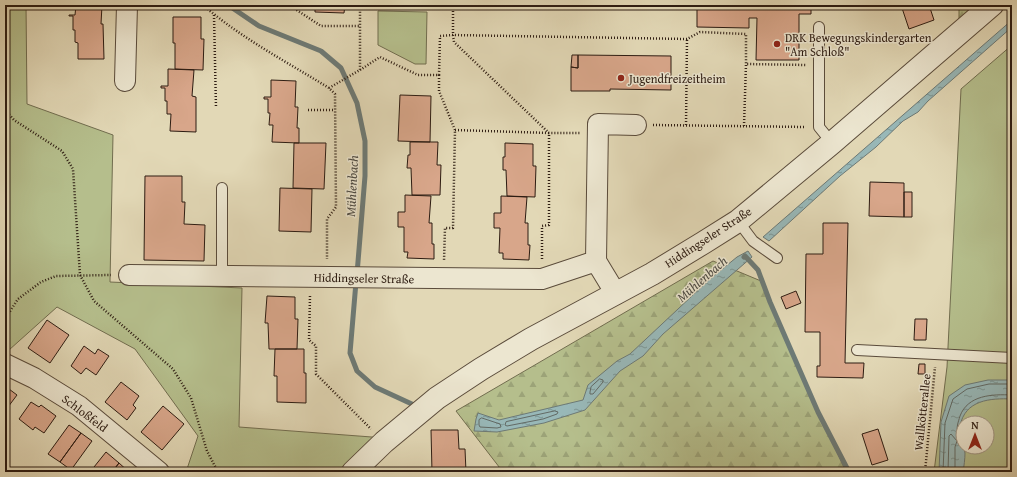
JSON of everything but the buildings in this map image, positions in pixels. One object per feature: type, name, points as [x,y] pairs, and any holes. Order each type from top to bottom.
[{"type":"street","points":[[125,82],[127,5]]},
{"type":"street","name":"Hiddingseler Straße","points":[[353,472],[384,442],[438,398],[481,369],[531,338],[616,294],[703,244],[738,221],[825,135],[992,5]]},
{"type":"street","points":[[616,294],[596,261],[598,124],[636,125]]},
{"type":"street","name":"Hiddingseler Straße","points":[[129,275],[542,279],[596,261]]},
{"type":"street","name":"Schloßfeld","points":[[5,364],[34,378],[79,406],[159,472]]},
{"type":"lane","points":[[819,27],[818,65],[825,135]]},
{"type":"lane","points":[[222,188],[222,276]]},
{"type":"lane","points":[[738,221],[753,241],[777,258]]},
{"type":"lane","points":[[857,350],[1012,358]]},
{"type":"path","points":[[203,5],[214,15],[329,88],[335,94],[336,207],[327,219],[309,340],[316,346],[316,374],[384,442]]},
{"type":"path","points":[[289,5],[321,26],[360,26]]},
{"type":"path","points":[[360,5],[360,70]]},
{"type":"path","points":[[453,5],[454,42],[549,133],[549,225],[542,226],[542,279]]},
{"type":"path","points":[[214,15],[216,108]]},
{"type":"path","points":[[444,278],[445,228],[453,228],[455,130],[439,91],[440,36],[687,39],[700,32],[746,34],[744,126]]},
{"type":"path","points":[[686,125],[687,39]]},
{"type":"path","points":[[329,88],[353,75],[380,57],[418,75],[439,75]]},
{"type":"path","points":[[746,64],[818,65]]},
{"type":"path","points":[[5,110],[14,120],[62,151],[73,169],[80,275],[94,301],[173,369],[191,398],[207,451],[218,472]]},
{"type":"path","points":[[308,110],[335,110]]},
{"type":"path","points":[[636,125],[744,126],[825,135]]},
{"type":"path","points":[[455,130],[598,133]]},
{"type":"path","points":[[5,319],[18,299],[41,282],[56,276],[129,275]]},
{"type":"path","name":"Wallkötterallee","points":[[925,472],[937,354]]},
{"type":"green space","points":[[5,5],[26,5],[27,104],[113,135],[110,282],[242,288],[239,427],[385,438],[350,472],[186,472],[198,436],[135,349],[57,307],[9,350],[5,349]]},
{"type":"green space","points":[[959,5],[982,5],[959,25]]},
{"type":"green space","points":[[378,11],[427,12],[426,64],[415,64],[378,45]]},
{"type":"green space","points":[[1012,45],[1012,472],[934,472],[947,367],[961,89]]},
{"type":"green space","points":[[713,261],[761,281],[846,472],[503,472],[456,411]]},
{"type":"water","points":[[1012,20],[1012,27],[928,101],[918,112],[903,121],[876,147],[840,176],[769,241],[763,237]]},
{"type":"water","points":[[748,251],[752,257],[663,334],[643,356],[620,371],[585,410],[544,423],[497,432],[474,431],[478,413],[499,420],[583,400],[588,385],[617,361],[630,354],[710,279],[737,257]]},
{"type":"water","points":[[988,380],[1012,380],[1012,399],[987,400],[973,406],[964,415],[955,415],[955,455],[965,455],[963,472],[939,472],[941,422],[949,396],[965,385]]},
{"type":"waterway","name":"Mühlenbach","points":[[228,5],[259,26],[321,51],[341,68],[357,103],[365,141],[365,176],[357,274]]},
{"type":"waterway","name":"Mühlenbach","points":[[744,257],[745,256],[758,270],[770,302],[818,412],[849,472]]},
{"type":"waterway","name":"Mühlenbach","points":[[356,282],[350,353],[357,371],[375,387],[414,405]]},
{"type":"place","name":"DRK Bewegungskindergarten \"Am Schloß\"","points":[[777,44]]},
{"type":"place","name":"Jugendfreizeitheim","points":[[621,78]]}]
